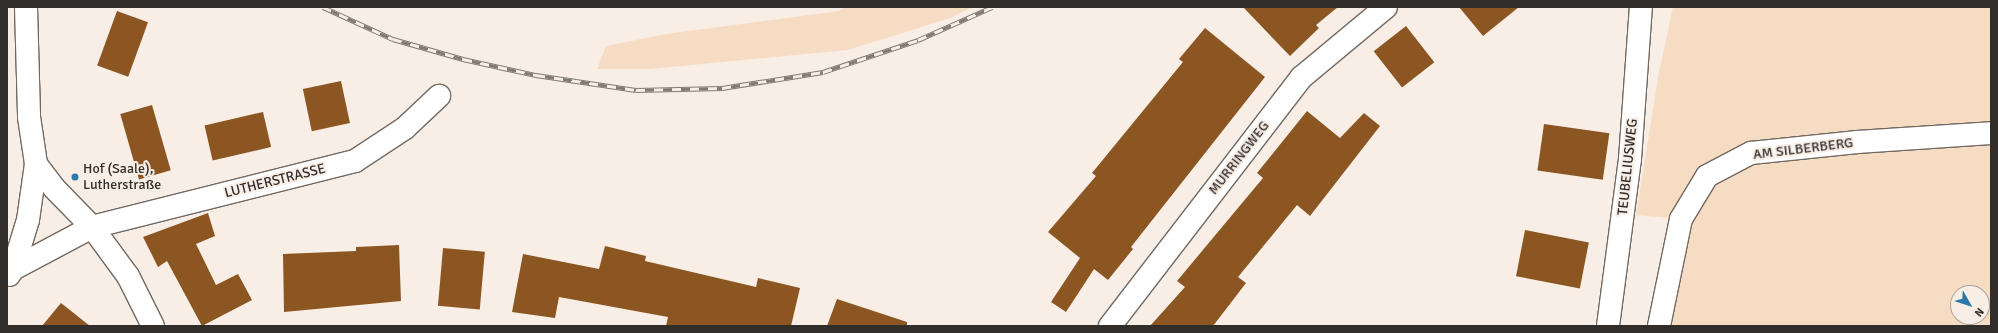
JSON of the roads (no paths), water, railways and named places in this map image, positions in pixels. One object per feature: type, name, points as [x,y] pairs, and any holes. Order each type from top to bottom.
[{"type":"street","points":[[10,274],[28,220],[36,164],[29,117],[26,7]]},
{"type":"street","name":"MURRINGWEG","points":[[1110,326],[1132,294],[1302,77],[1386,7]]},
{"type":"street","name":"TEUBELIUSWEG","points":[[1608,326],[1630,159],[1642,7]]},
{"type":"street","name":"LUTHERSTRASSE","points":[[10,274],[92,227],[354,161],[405,128],[439,96]]},
{"type":"street","name":"AM SILBERBERG","points":[[1659,326],[1681,219],[1707,176],[1751,153],[1857,142],[1991,133]]},
{"type":"street","points":[[36,164],[54,188],[92,227],[128,276],[153,326]]},
{"type":"railway","points":[[323,7],[393,39],[463,59],[536,75],[636,90],[722,88],[823,72],[918,40],[992,7]]},
{"type":"place","name":"Hof (Saale), Lutherstraße","points":[[75,177]]}]
